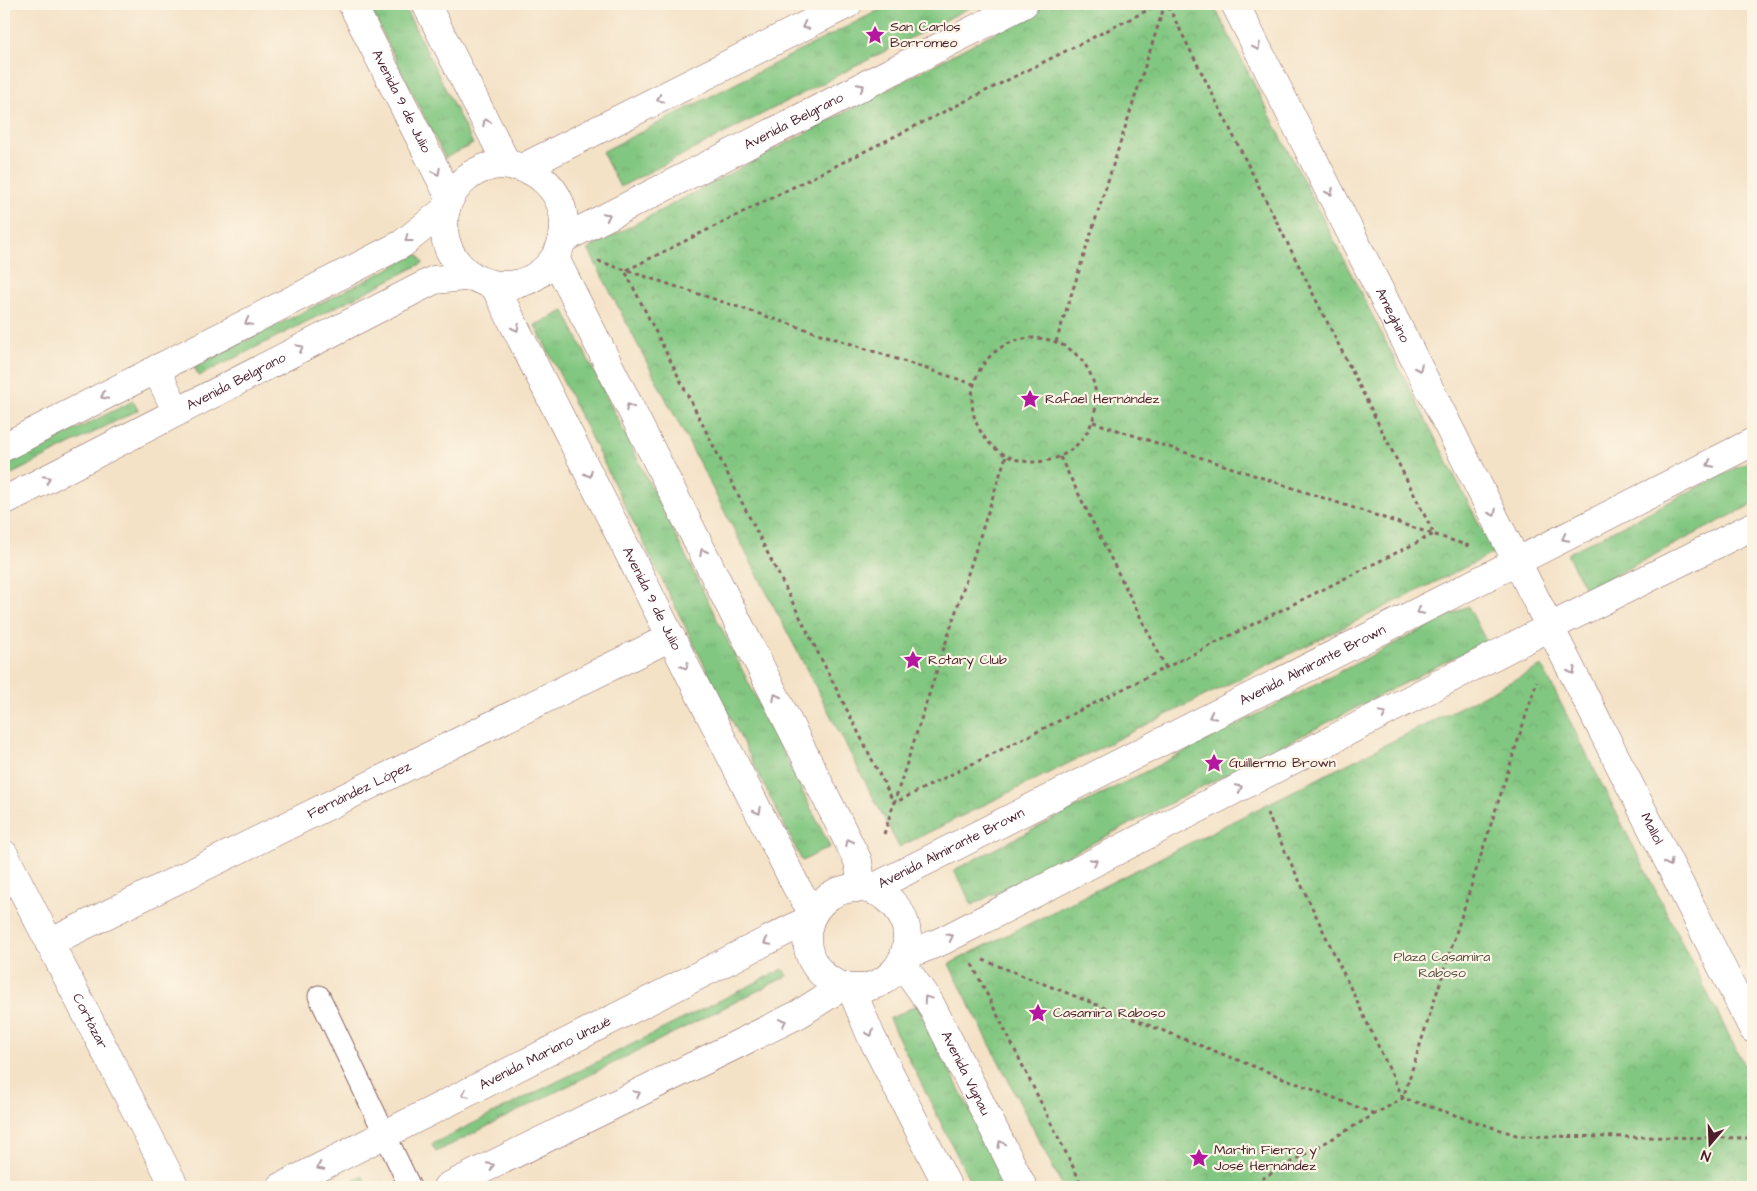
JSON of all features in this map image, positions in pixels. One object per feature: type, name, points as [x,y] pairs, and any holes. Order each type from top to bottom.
[{"type":"street","name":"Avenida 9 de Julio","points":[[352,4],[448,204]]},
{"type":"street","points":[[426,4],[515,167]]},
{"type":"street","points":[[515,167],[848,4]]},
{"type":"street","name":"Avenida Belgrano","points":[[559,249],[1024,4]]},
{"type":"street","name":"Ameghino","points":[[1235,4],[1550,627]]},
{"type":"street","points":[[4,447],[402,244],[448,204],[463,182],[478,171],[496,165],[515,167],[534,173],[550,185],[560,202],[565,222],[559,249],[545,270],[530,280],[512,285],[484,280],[462,269],[451,254],[445,237],[444,223],[448,204]]},
{"type":"street","points":[[559,249],[858,861],[867,889]]},
{"type":"street","name":"Avenida Belgrano","points":[[4,501],[434,280],[484,280]]},
{"type":"street","name":"Avenida 9 de Julio","points":[[484,280],[671,637],[811,916]]},
{"type":"street","points":[[156,369],[176,412]]},
{"type":"street","name":"Avenida Almirante Brown","points":[[867,889],[1753,442]]},
{"type":"street","points":[[903,959],[942,941],[1550,627],[1753,526]]},
{"type":"street","name":"Mallol","points":[[1550,627],[1753,1029]]},
{"type":"street","name":"Fernández López","points":[[49,943],[671,637]]},
{"type":"street","name":"Cortázar","points":[[4,854],[175,1187]]},
{"type":"street","points":[[855,887],[867,889],[886,896],[898,908],[906,923],[908,940],[903,959],[896,970],[883,981],[868,987],[847,987],[835,983],[822,973],[812,960],[807,944],[807,928],[811,916],[824,899],[838,890],[855,887]]},
{"type":"street","name":"Avenida Mariano Unzué","points":[[281,1187],[811,916]]},
{"type":"street","name":"Avenida Vignau","points":[[903,959],[930,1003],[1023,1187]]},
{"type":"street","points":[[448,1187],[799,1014],[847,987]]},
{"type":"street","points":[[847,987],[948,1187]]},
{"type":"lane","points":[[319,996],[410,1187]]},
{"type":"path","points":[[625,271],[1160,4]]},
{"type":"path","points":[[1056,342],[1166,4]]},
{"type":"path","points":[[1166,4],[1434,534]]},
{"type":"path","points":[[559,249],[973,384]]},
{"type":"path","points":[[625,271],[894,803]]},
{"type":"path","points":[[1035,337],[1056,342],[1073,352],[1086,366],[1094,383],[1096,403],[1093,422],[1085,436],[1074,448],[1060,457],[1042,462],[1024,462],[1006,456],[989,444],[977,426],[971,406],[973,384],[982,365],[996,350],[1014,340],[1035,337]]},
{"type":"path","points":[[1093,422],[1517,562]]},
{"type":"path","points":[[867,889],[1006,456]]},
{"type":"path","points":[[1060,457],[1166,668]]},
{"type":"path","points":[[894,803],[1434,534]]},
{"type":"path","points":[[1248,1187],[1403,1098],[1538,677],[1550,627]]},
{"type":"path","points":[[1253,781],[1403,1098],[1519,1136],[1753,1138]]},
{"type":"path","points":[[942,941],[966,953],[1375,1114]]},
{"type":"path","points":[[966,953],[1083,1187]]},
{"type":"green space","points":[[368,4],[403,4],[473,144],[445,158]]},
{"type":"green space","points":[[891,4],[977,4],[620,187],[602,152]]},
{"type":"green space","points":[[1048,4],[1213,4],[1494,553],[899,847],[588,249]]},
{"type":"green space","points":[[418,254],[423,263],[199,376],[194,367]]},
{"type":"green space","points":[[564,311],[830,847],[802,861],[535,325]]},
{"type":"green space","points":[[133,401],[138,410],[4,478],[4,466]]},
{"type":"green space","points":[[1753,459],[1753,504],[1586,590],[1567,554]]},
{"type":"green space","points":[[1468,606],[1486,641],[972,905],[954,870]]},
{"type":"green space","name":"Plaza Casamira Raboso","points":[[1542,666],[1753,1083],[1753,1187],[1063,1187],[949,964]]},
{"type":"green space","points":[[783,969],[787,976],[436,1152],[432,1144]]},
{"type":"green space","points":[[917,1005],[1008,1187],[973,1187],[889,1019]]},
{"type":"green space","points":[[363,1176],[366,1184],[359,1187],[339,1187]]},
{"type":"place","name":"San Carlos Borromeo","points":[[875,35]]},
{"type":"place","name":"Rafael Hernández","points":[[1030,399]]},
{"type":"place","name":"Rotary Club","points":[[913,660]]},
{"type":"place","name":"Guillermo Brown","points":[[1214,763]]},
{"type":"place","name":"Casamira Raboso","points":[[1038,1013]]},
{"type":"place","name":"Martín Fierro y José Hernández","points":[[1199,1158]]}]
